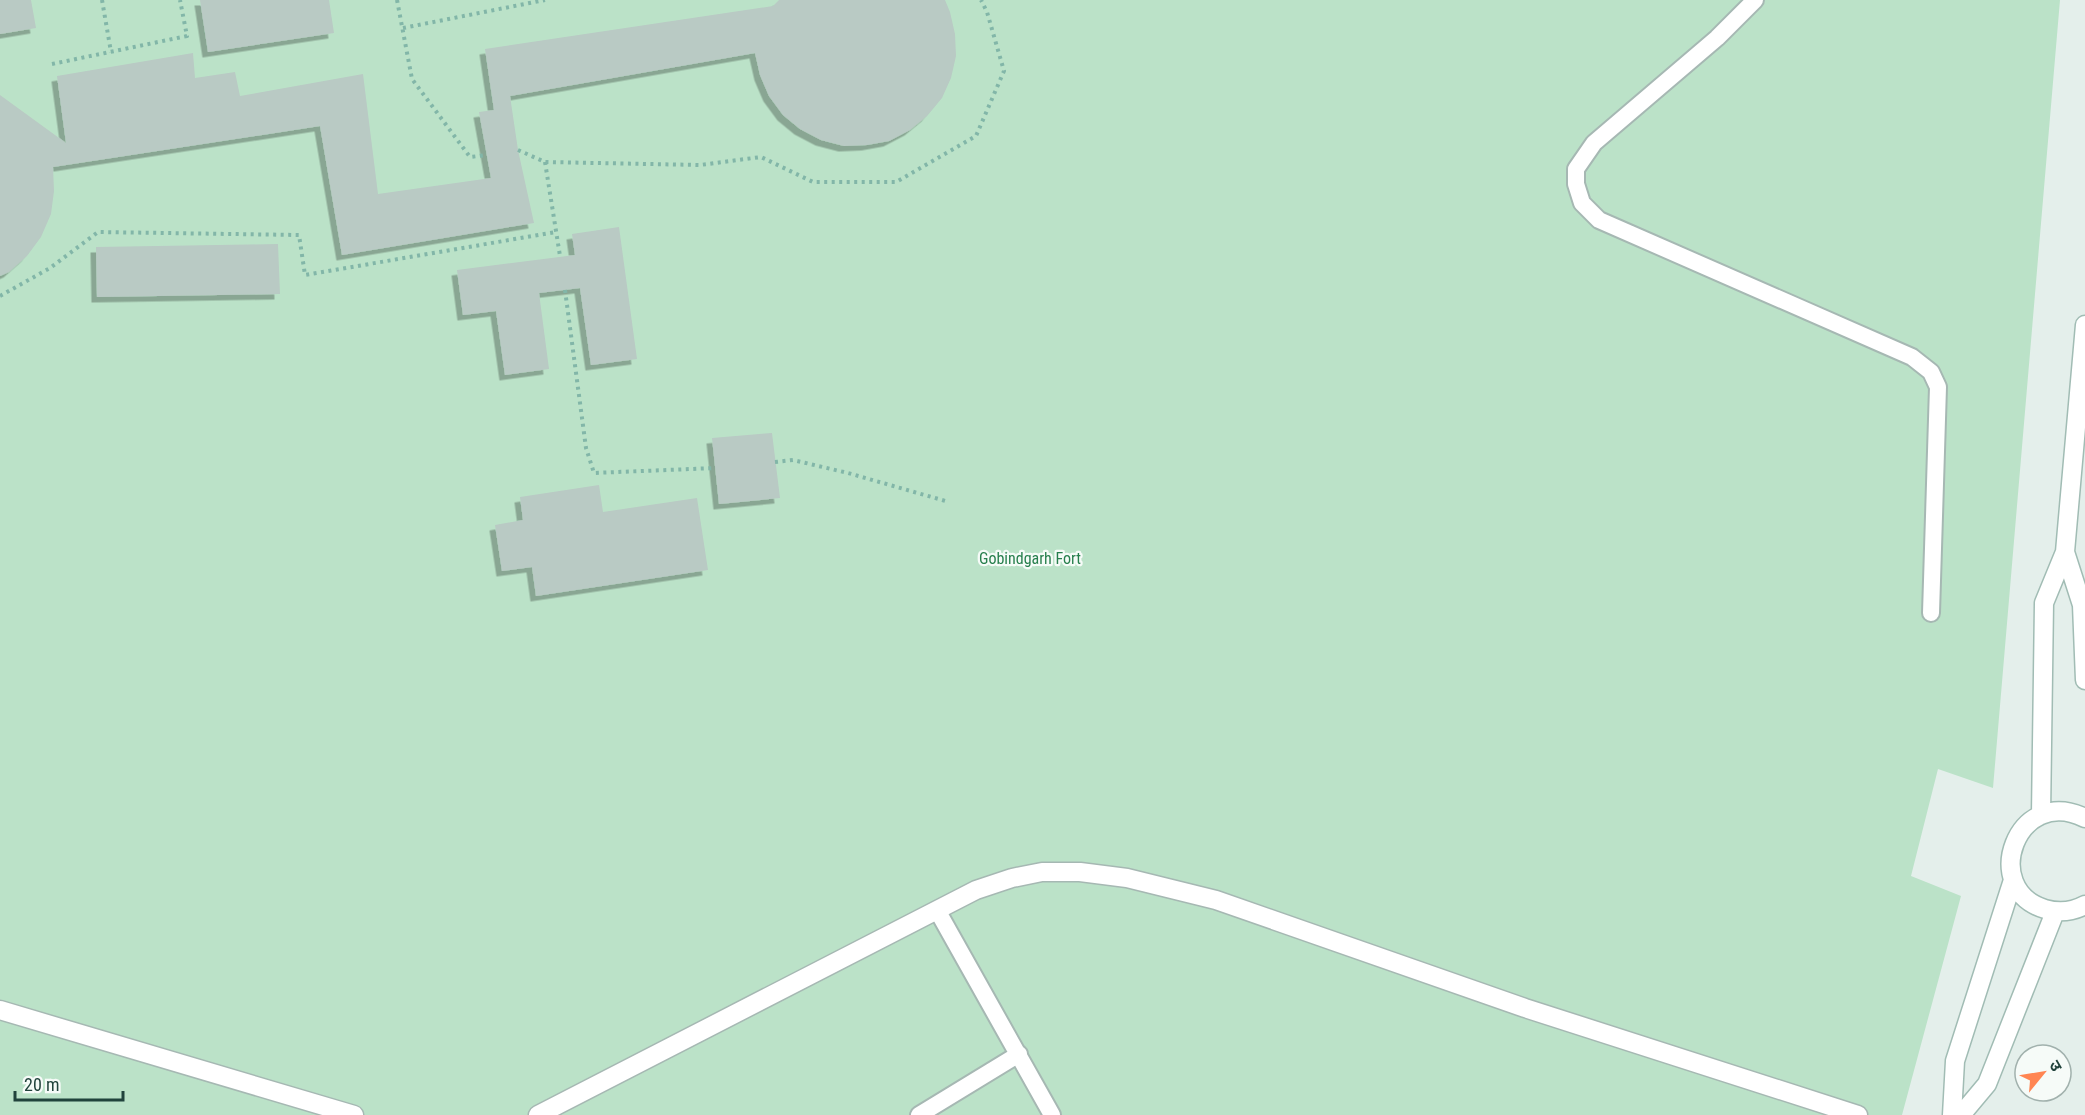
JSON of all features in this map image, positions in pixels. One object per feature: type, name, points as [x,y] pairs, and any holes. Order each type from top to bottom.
[{"type":"street","points":[[2041,815],[2044,603],[2065,552],[2085,325]]},
{"type":"street","points":[[2065,552],[2082,605],[2085,680]]},
{"type":"street","points":[[2085,818],[2059,811],[2041,815],[2024,827],[2012,848],[2010,865],[2013,880],[2023,895],[2036,906],[2055,912],[2072,910],[2085,905]]},
{"type":"street","points":[[538,1115],[976,890],[1011,878],[1042,872],[1080,872],[1127,878],[1216,900],[1525,1008],[1858,1115]]},
{"type":"street","points":[[1952,1115],[1955,1061],[2013,880]]},
{"type":"street","points":[[1961,1115],[1987,1084],[2055,912]]},
{"type":"street","points":[[0,1010],[354,1115]]},
{"type":"lane","points":[[1755,0],[1717,38],[1594,143],[1576,169],[1576,184],[1582,203],[1599,220],[1912,357],[1931,372],[1938,387],[1930,613]]},
{"type":"lane","points":[[937,910],[1052,1115]]},
{"type":"lane","points":[[919,1115],[1018,1054]]},
{"type":"path","points":[[102,0],[111,52]]},
{"type":"path","points":[[52,64],[187,36],[180,0]]},
{"type":"path","points":[[398,0],[412,79],[470,157],[487,155]]},
{"type":"path","points":[[403,28],[545,0]]},
{"type":"path","points":[[518,150],[545,162],[700,165],[760,157],[813,182],[896,182],[976,136],[1004,71],[987,12],[981,0]]},
{"type":"path","points":[[545,162],[560,256]]},
{"type":"path","points":[[0,296],[50,268],[98,232],[299,235],[305,275],[556,232]]},
{"type":"path","points":[[565,290],[586,448],[594,473],[715,468]]},
{"type":"path","points":[[775,462],[793,460],[849,473],[949,502]]},
{"type":"green space","name":"Gobindgarh Fort","points":[[0,0],[2060,0],[1993,788],[1938,769],[1911,876],[1961,896],[1902,1115],[0,1115]]},
{"type":"building","points":[[0,0],[31,0],[36,28],[0,34]]},
{"type":"building","points":[[200,0],[329,0],[334,33],[208,52]]},
{"type":"building","points":[[779,0],[945,0],[955,34],[956,56],[951,78],[942,98],[927,116],[910,130],[889,141],[844,146],[821,140],[800,129],[783,115],[769,96],[760,75],[755,53],[510,96],[518,150],[534,223],[342,255],[320,126],[53,167],[54,191],[51,214],[41,237],[27,256],[9,272],[0,276],[0,95],[66,143],[57,76],[193,53],[195,78],[235,72],[240,96],[363,74],[378,194],[491,178],[479,112],[494,110],[485,49],[773,6]]},
{"type":"building","points":[[619,227],[637,359],[591,365],[580,288],[539,293],[549,369],[505,375],[496,311],[463,315],[457,270],[575,255],[572,234]]},
{"type":"building","points":[[278,244],[280,294],[97,297],[96,247]]},
{"type":"building","points":[[772,433],[780,498],[719,504],[712,438]]},
{"type":"building","points":[[599,485],[603,512],[697,498],[708,570],[536,596],[532,567],[502,571],[495,525],[523,520],[520,497]]}]
